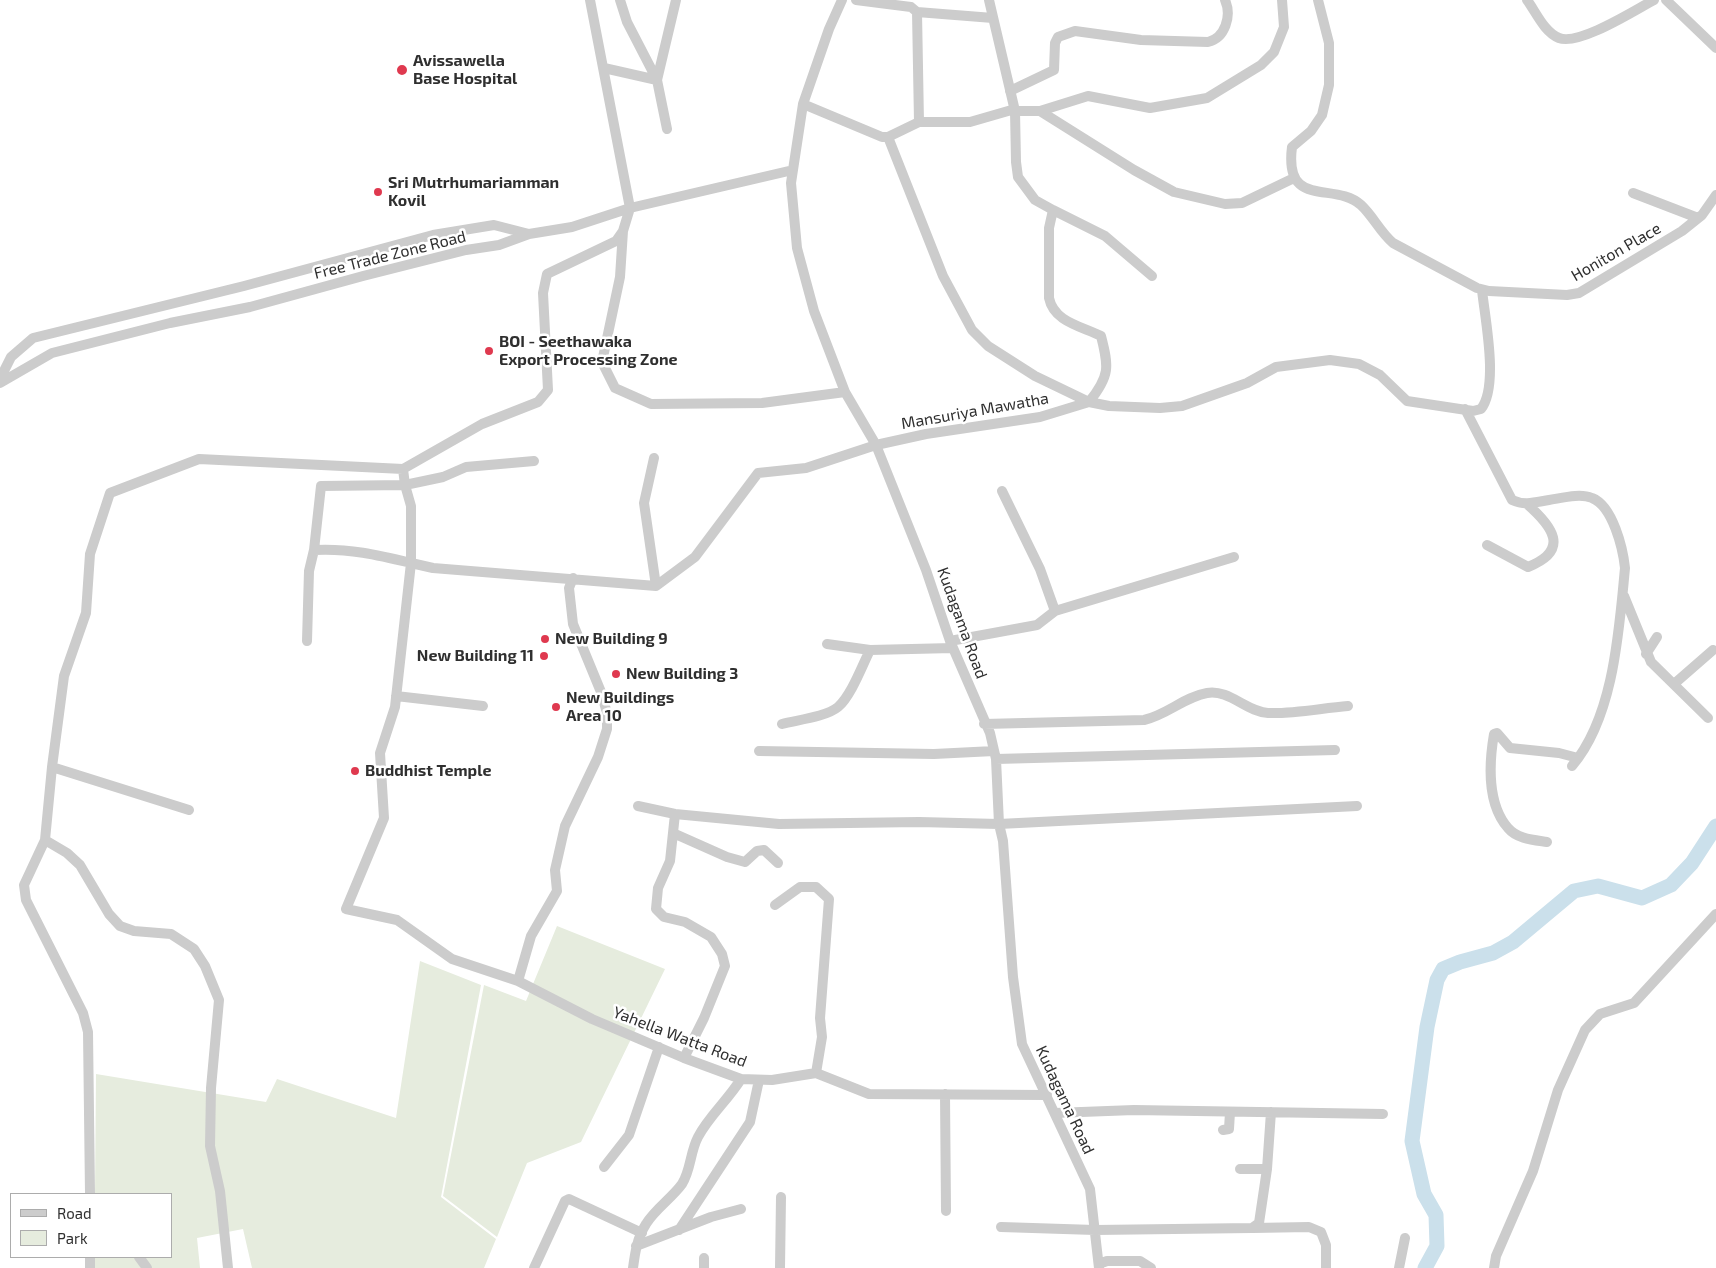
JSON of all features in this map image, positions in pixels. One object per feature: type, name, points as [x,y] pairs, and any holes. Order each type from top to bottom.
[{"type":"street","points":[[590,0],[630,208],[623,231],[620,277],[602,362],[615,388],[651,404],[762,403],[845,392]]},
{"type":"street","points":[[620,0],[627,22],[657,80],[667,129]]},
{"type":"street","points":[[657,80],[676,0]]},
{"type":"street","name":"Kudagama Road","points":[[842,0],[829,29],[803,104],[790,182],[797,248],[814,311],[845,392],[876,445],[926,570],[952,645],[984,724],[990,733],[995,755],[999,824],[1003,842],[1013,977],[1022,1044],[1090,1189],[1099,1266]]},
{"type":"street","points":[[856,0],[911,7],[917,12],[993,18]]},
{"type":"street","points":[[989,0],[1015,110],[1018,177],[1035,200],[1105,236],[1152,276]]},
{"type":"street","points":[[1010,91],[1054,70],[1055,43],[1058,37],[1074,30],[1142,40],[1208,42],[1218,40],[1223,34],[1227,17],[1225,0]]},
{"type":"street","points":[[803,104],[888,137],[919,122],[970,122],[1015,110],[1040,111],[1088,96],[1150,108],[1206,98],[1261,64],[1274,52],[1284,27],[1282,0]]},
{"type":"street","points":[[1040,111],[1134,170],[1174,192],[1225,204],[1242,203],[1294,178],[1291,164],[1292,147],[1311,131],[1322,115],[1329,85],[1330,60],[1329,43],[1318,0]]},
{"type":"street","points":[[1527,0],[1545,26],[1554,35],[1566,39],[1601,28],[1654,0]]},
{"type":"street","points":[[1666,0],[1716,48]]},
{"type":"street","points":[[917,12],[919,122]]},
{"type":"street","points":[[604,68],[657,80]]},
{"type":"street","name":"Mansuriya Mawatha","points":[[888,137],[943,276],[972,330],[988,346],[1035,376],[1089,402]]},
{"type":"street","name":"Free Trade Zone Road","points":[[0,383],[52,353],[170,323],[250,307],[457,253],[499,245],[530,234],[572,227],[630,208],[793,170]]},
{"type":"street","name":"Honiton Place","points":[[1294,178],[1303,186],[1315,192],[1352,200],[1360,204],[1382,234],[1393,243],[1482,290],[1573,295],[1650,252],[1698,218],[1716,195]]},
{"type":"street","points":[[1633,193],[1698,218]]},
{"type":"street","points":[[1053,210],[1049,228],[1049,298],[1051,309],[1058,316],[1102,336],[1108,365],[1106,378],[1089,402],[1109,406],[1160,408],[1182,406],[1247,383],[1276,367],[1330,360],[1359,364],[1380,375],[1408,401],[1473,411],[1481,409],[1486,404],[1490,380],[1482,290]]},
{"type":"street","points":[[0,379],[11,357],[33,338],[244,286],[433,236],[494,225],[530,234]]},
{"type":"street","points":[[90,1193],[88,1032],[83,1013],[26,900],[24,885],[45,840],[64,676],[86,613],[90,554],[110,493],[199,459],[403,469],[482,424],[538,402],[548,390],[544,293],[547,274],[616,241],[623,231]]},
{"type":"street","name":"Mansuriya Mawatha","points":[[656,586],[695,557],[758,473],[806,468],[876,445],[926,434],[1040,417],[1089,402]]},
{"type":"street","points":[[1466,409],[1512,500],[1521,505],[1568,496],[1592,498],[1608,512],[1624,552],[1623,593],[1611,676],[1601,713],[1575,762],[1559,753],[1510,748],[1497,733],[1494,734],[1490,755],[1492,789],[1499,812],[1508,829],[1524,839],[1547,842]]},
{"type":"street","points":[[314,550],[337,549],[367,552],[432,568],[656,586],[644,503],[654,458]]},
{"type":"street","points":[[307,642],[309,571],[314,550],[321,486],[405,485],[443,477],[466,467],[534,461]]},
{"type":"street","points":[[403,469],[411,506],[411,562],[396,696],[484,706]]},
{"type":"street","points":[[1002,491],[1040,569],[1055,611]]},
{"type":"street","points":[[1487,545],[1528,567],[1540,562],[1551,554],[1554,543],[1551,528],[1527,504]]},
{"type":"street","points":[[827,644],[870,650],[952,645],[1037,626],[1055,611],[1234,557]]},
{"type":"street","points":[[518,981],[531,936],[557,891],[555,870],[565,826],[598,757],[607,729],[607,713],[601,692],[573,624],[569,588],[573,578]]},
{"type":"street","points":[[1623,593],[1646,654],[1651,662],[1708,718]]},
{"type":"street","points":[[1646,654],[1657,637]]},
{"type":"street","points":[[782,724],[813,717],[838,707],[853,685],[870,650]]},
{"type":"street","points":[[1674,684],[1713,650]]},
{"type":"street","points":[[984,724],[1144,720],[1160,716],[1192,697],[1209,692],[1223,694],[1266,713],[1348,706]]},
{"type":"street","name":"Yahella Watta Road","points":[[396,696],[395,707],[380,753],[384,818],[346,910],[397,920],[452,959],[518,981],[592,1019],[684,1058],[741,1079],[772,1080],[816,1073]]},
{"type":"street","points":[[759,750],[995,755],[1335,750]]},
{"type":"street","points":[[52,767],[189,810]]},
{"type":"street","points":[[638,806],[675,814],[779,824],[919,822],[999,824],[1357,806]]},
{"type":"street","points":[[675,814],[670,860],[658,888],[656,909],[664,917],[686,922],[711,937],[722,954],[725,966],[704,1018],[684,1058]]},
{"type":"street","points":[[673,833],[728,857],[745,862],[757,851],[764,850],[778,863]]},
{"type":"street","points":[[45,840],[67,853],[80,865],[109,914],[120,926],[134,931],[171,934],[194,949],[205,966],[219,1000],[211,1088],[210,1146],[220,1190],[228,1268]]},
{"type":"street","points":[[775,905],[800,887],[816,887],[829,899],[820,1018],[822,1037],[816,1073],[869,1094],[1047,1095]]},
{"type":"street","points":[[1494,1268],[1496,1256],[1533,1171],[1558,1090],[1585,1030],[1600,1014],[1634,1003],[1716,914]]},
{"type":"street","points":[[604,1167],[629,1136],[658,1047]]},
{"type":"street","points":[[633,1268],[636,1246],[646,1223],[682,1184],[688,1173],[697,1139],[711,1116],[730,1097],[741,1079]]},
{"type":"street","points":[[679,1230],[750,1122],[759,1080]]},
{"type":"street","points":[[945,1094],[946,1211]]},
{"type":"street","points":[[1055,1113],[1134,1110],[1382,1114]]},
{"type":"street","points":[[1223,1130],[1229,1129],[1230,1112]]},
{"type":"street","points":[[1252,1228],[1260,1223],[1267,1169],[1271,1112]]},
{"type":"street","points":[[1240,1169],[1267,1169]]},
{"type":"street","points":[[780,1268],[781,1197]]},
{"type":"street","points":[[534,1268],[565,1201],[569,1199],[642,1233]]},
{"type":"street","points":[[636,1246],[711,1217],[741,1209]]},
{"type":"street","points":[[1001,1227],[1095,1230],[1309,1227],[1321,1232],[1326,1244],[1326,1268]]},
{"type":"street","points":[[1399,1268],[1405,1238]]},
{"type":"street","points":[[1099,1266],[1107,1261],[1140,1260],[1150,1268]]},
{"type":"green space","points":[[557,926],[665,969],[581,1142],[527,1163],[497,1237],[443,1196],[484,985],[526,1001]]},
{"type":"green space","points":[[420,961],[481,985],[441,1197],[496,1239],[484,1268],[252,1268],[243,1229],[197,1238],[200,1268],[95,1268],[95,1258],[172,1258],[172,1193],[95,1193],[96,1074],[266,1102],[277,1079],[396,1118]]},
{"type":"waterway","points":[[1425,1268],[1437,1246],[1436,1215],[1424,1194],[1412,1141],[1427,1027],[1437,980],[1443,969],[1493,953],[1513,942],[1574,891],[1598,886],[1642,898],[1671,885],[1692,863],[1716,826]]},
{"type":"place","name":"Avissawella Base Hospital","points":[[402,70]]},
{"type":"place","name":"Sri Mutrhumariamman Kovil","points":[[378,192]]},
{"type":"place","name":"BOI - Seethawaka Export Processing Zone","points":[[489,351]]},
{"type":"place","name":"New Building 9","points":[[545,639]]},
{"type":"place","name":"New Building 11","points":[[544,656]]},
{"type":"place","name":"New Building 3","points":[[616,674]]},
{"type":"place","name":"New Buildings Area 10","points":[[556,707]]},
{"type":"place","name":"Buddhist Temple","points":[[355,771]]}]
